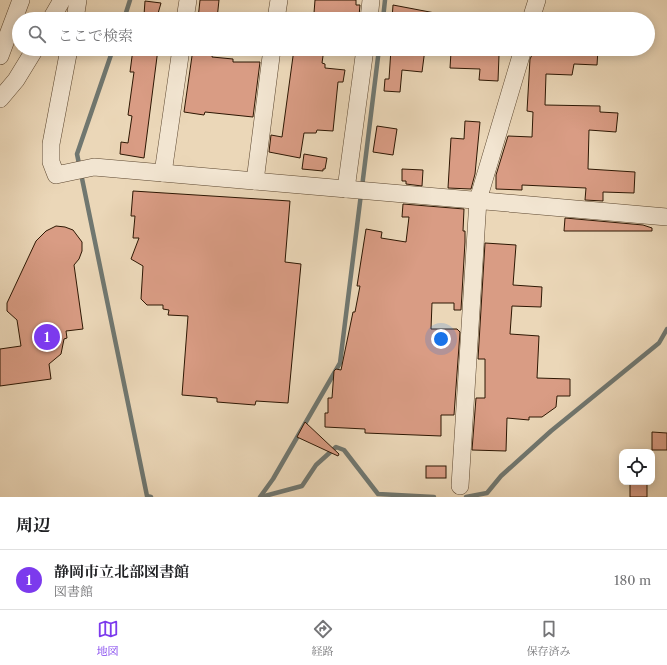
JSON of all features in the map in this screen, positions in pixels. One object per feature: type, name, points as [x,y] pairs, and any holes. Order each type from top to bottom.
[{"type":"street","points":[[16,12],[21,0]]},
{"type":"street","points":[[55,12],[62,0]]},
{"type":"street","points":[[76,12],[78,0]]},
{"type":"street","points":[[186,12],[188,0]]},
{"type":"street","points":[[277,12],[279,0]]},
{"type":"street","points":[[370,12],[371,0]]},
{"type":"street","points":[[533,12],[537,0]]},
{"type":"street","points":[[0,56],[12,24]]},
{"type":"street","points":[[0,99],[16,80],[31,56]]},
{"type":"street","points":[[68,56],[51,144],[51,162],[56,175],[90,168],[667,216]]},
{"type":"street","points":[[163,173],[180,56]]},
{"type":"street","points":[[255,181],[271,56]]},
{"type":"street","points":[[346,189],[364,56]]},
{"type":"street","points":[[460,486],[478,200],[520,56]]},
{"type":"building","points":[[200,0],[219,0],[218,12],[199,12]]},
{"type":"building","points":[[315,0],[356,0],[356,5],[360,5],[359,12],[314,12]]},
{"type":"building","points":[[145,1],[161,3],[158,12],[144,12]]},
{"type":"building","points":[[393,5],[430,12],[392,12]]},
{"type":"building","points":[[132,56],[157,56],[144,158],[120,154],[121,142],[128,143],[132,116],[128,115],[134,72],[130,72]]},
{"type":"building","points":[[192,56],[212,56],[233,59],[233,62],[260,62],[253,117],[205,112],[204,115],[184,112]]},
{"type":"building","points":[[293,56],[323,56],[322,63],[325,64],[325,68],[345,70],[343,82],[338,82],[333,131],[317,130],[316,133],[304,133],[300,158],[269,152],[271,135],[282,137]]},
{"type":"building","points":[[391,56],[424,56],[422,72],[402,70],[400,92],[384,91],[385,79],[389,79]]},
{"type":"building","points":[[451,56],[499,56],[498,81],[479,80],[480,69],[450,68]]},
{"type":"building","points":[[532,56],[598,56],[597,65],[574,64],[572,75],[546,74],[545,105],[600,106],[600,112],[618,113],[616,132],[589,130],[588,169],[635,172],[634,193],[603,192],[603,201],[585,200],[586,188],[522,185],[522,190],[496,189],[496,175],[508,136],[532,137],[533,112],[527,111],[530,59]]},
{"type":"building","points":[[465,121],[480,122],[475,174],[471,189],[448,188],[451,138],[464,139]]},
{"type":"building","points":[[377,126],[397,129],[393,155],[373,152]]},
{"type":"building","points":[[304,154],[327,158],[325,169],[323,169],[323,171],[302,169]]},
{"type":"building","points":[[402,169],[423,170],[422,186],[406,184],[406,181],[402,181]]},
{"type":"building","points":[[133,191],[290,201],[285,262],[301,264],[288,403],[256,401],[255,405],[217,402],[217,398],[182,395],[188,316],[168,315],[169,310],[163,309],[163,305],[147,305],[141,299],[143,266],[131,259],[139,238],[133,238],[135,216],[131,216]]},
{"type":"building","points":[[403,204],[464,209],[463,231],[465,231],[465,242],[461,310],[454,310],[454,303],[432,303],[431,329],[457,329],[460,332],[454,415],[441,415],[441,436],[365,433],[365,429],[325,427],[325,413],[328,413],[328,398],[332,398],[334,371],[336,369],[341,370],[353,312],[355,312],[360,286],[357,286],[366,229],[382,232],[381,238],[406,242],[409,217],[402,217]]},
{"type":"building","points":[[565,218],[643,225],[652,228],[652,231],[564,231]]},
{"type":"building","points":[[56,226],[73,230],[82,242],[82,251],[79,259],[74,265],[83,329],[66,331],[67,338],[64,339],[61,354],[49,364],[51,379],[0,386],[0,349],[21,346],[17,320],[7,311],[7,303],[36,241],[46,231]]},
{"type":"building","points":[[485,243],[516,245],[513,285],[542,287],[541,307],[512,306],[510,334],[539,336],[537,378],[570,379],[570,396],[557,396],[556,407],[542,417],[529,417],[529,420],[507,418],[506,451],[472,450],[476,398],[485,398],[485,359],[478,359]]},
{"type":"building","points":[[305,422],[339,454],[338,456],[297,437]]},
{"type":"building","points":[[652,432],[667,433],[667,450],[652,449]]},
{"type":"building","points":[[426,466],[446,466],[446,478],[426,478]]},
{"type":"building","points":[[630,485],[647,485],[647,497],[630,497]]},
{"type":"waterway","points":[[126,12],[130,0]]},
{"type":"waterway","points":[[384,12],[385,0]]},
{"type":"waterway","points":[[111,56],[77,154],[147,496],[151,497]]},
{"type":"waterway","points":[[362,187],[378,56]]},
{"type":"waterway","points":[[260,497],[273,479],[340,363],[361,194]]},
{"type":"waterway","points":[[466,497],[487,493],[501,476],[551,431],[659,343],[667,329]]},
{"type":"waterway","points":[[261,497],[302,486],[316,465],[336,447],[344,450],[378,494],[434,497]]},
{"type":"place","name":"静岡市立北部図書館","points":[[47,337]]}]
